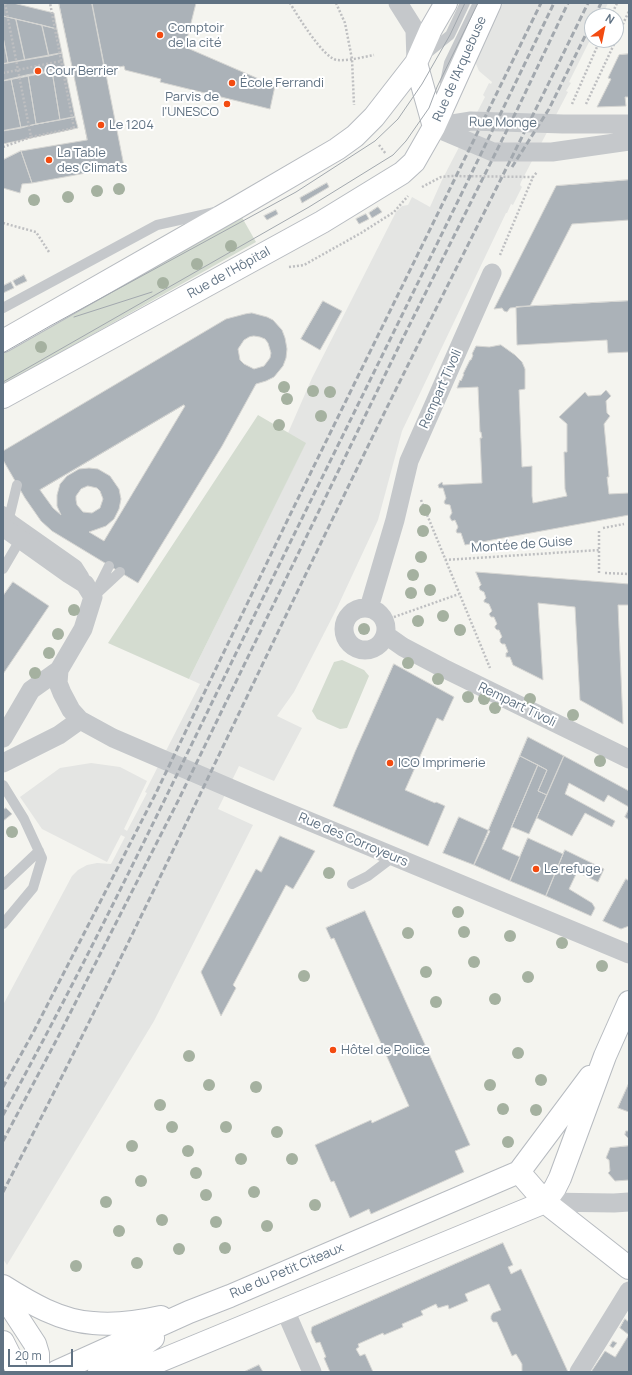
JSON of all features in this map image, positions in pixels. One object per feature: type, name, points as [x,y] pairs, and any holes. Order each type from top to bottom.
[{"type":"main road","points":[[3,341],[236,208],[337,149],[355,136],[374,117],[416,63],[446,3]]},
{"type":"main road","name":"Rue de l'Arquebuse","points":[[434,127],[490,3]]},
{"type":"main road","points":[[416,63],[434,127]]},
{"type":"main road","name":"Rue de l'Hôpital","points":[[6,397],[322,222],[402,173],[414,162],[434,127]]},
{"type":"main road","points":[[133,1372],[545,1202],[560,1178],[605,1056],[629,1002]]},
{"type":"main road","points":[[605,1056],[519,1172],[545,1202],[629,1268]]},
{"type":"main road","name":"Rue du Petit Citeaux","points":[[56,1372],[189,1312],[230,1296],[519,1172]]},
{"type":"main road","points":[[3,1286],[57,1315],[93,1323],[146,1320],[189,1312]]},
{"type":"main road","points":[[3,1295],[35,1344],[38,1354],[38,1372]]},
{"type":"main road","points":[[99,1372],[128,1356],[189,1312]]},
{"type":"main road","points":[[3,1342],[18,1372]]},
{"type":"street","points":[[398,3],[416,30],[416,63]]},
{"type":"street","name":"Rue Monge","points":[[434,127],[471,120],[563,124],[629,124]]},
{"type":"street","name":"Rue Monge","points":[[434,127],[493,152],[552,152],[629,141]]},
{"type":"street","name":"Rempart Tivoli","points":[[369,608],[413,453],[492,273]]},
{"type":"street","points":[[3,738],[31,690],[59,670],[83,629],[89,590],[8,525]]},
{"type":"street","points":[[359,608],[369,608],[378,612],[385,627],[383,641],[377,647],[367,651],[358,649],[346,640],[344,624],[348,617],[359,608]]},
{"type":"street","name":"Rempart Tivoli","points":[[385,627],[403,647],[629,760]]},
{"type":"street","name":"Rue des Corroyeurs","points":[[59,670],[58,683],[71,710],[80,720],[113,738],[393,857],[629,954]]},
{"type":"street","points":[[3,763],[58,735],[80,720]]},
{"type":"street","points":[[545,1202],[629,1202]]},
{"type":"street","points":[[579,1371],[629,1291]]},
{"type":"street","points":[[285,1310],[312,1372]]},
{"type":"lane","name":"Rue de l'Arquebuse","points":[[416,63],[450,35],[465,3]]},
{"type":"lane","name":"Rue de l'Arquebuse","points":[[434,127],[449,63],[478,3]]},
{"type":"lane","points":[[3,308],[157,225],[236,208]]},
{"type":"lane","points":[[3,569],[8,525],[19,488]]},
{"type":"lane","points":[[89,590],[109,566]]},
{"type":"lane","points":[[89,590],[120,572]]},
{"type":"lane","points":[[3,785],[24,819],[42,858],[33,888],[3,924]]},
{"type":"lane","points":[[3,885],[39,852]]},
{"type":"lane","points":[[352,884],[368,876],[393,857]]},
{"type":"path","points":[[5,3],[31,137]]},
{"type":"path","points":[[3,147],[31,137],[74,128],[50,3]]},
{"type":"path","points":[[290,3],[298,17],[325,54],[336,60],[374,55]]},
{"type":"path","points":[[336,3],[345,23],[352,59],[354,107]]},
{"type":"path","points":[[624,22],[629,11]]},
{"type":"path","points":[[563,124],[596,48]]},
{"type":"path","points":[[586,124],[585,107],[612,48]]},
{"type":"path","points":[[3,73],[61,60]]},
{"type":"path","points":[[379,145],[386,154]]},
{"type":"path","points":[[420,188],[441,177],[451,176],[533,177],[492,273]]},
{"type":"path","points":[[3,223],[36,232],[49,252]]},
{"type":"path","points":[[408,468],[491,670]]},
{"type":"path","points":[[599,573],[601,529],[624,524]]},
{"type":"path","name":"Montée de Guise","points":[[445,560],[599,550]]},
{"type":"path","points":[[605,573],[628,574]]},
{"type":"path","points":[[385,627],[459,594]]},
{"type":"shaded area","points":[[503,3],[608,3],[606,8],[584,8],[584,48],[586,48],[569,82],[571,83],[566,91],[568,92],[521,182],[520,185],[522,187],[513,205],[511,204],[506,213],[402,431],[378,520],[337,608],[294,692],[277,716],[302,728],[274,781],[239,766],[218,809],[253,825],[154,1021],[7,1265],[3,1259],[3,1005],[72,876],[78,870],[87,865],[97,863],[111,864],[125,837],[121,835],[107,862],[42,829],[20,797],[60,768],[91,763],[120,767],[147,781],[124,829],[127,831],[147,793],[145,792],[200,684],[189,679],[305,444],[288,433],[312,378],[396,212],[402,206],[408,205],[412,197],[430,207],[442,180],[485,97],[483,95],[489,83],[491,84],[492,82],[479,71],[476,64],[476,58]]},
{"type":"shaded area","points":[[240,214],[256,242],[3,385],[3,348]]},
{"type":"shaded area","points":[[258,415],[306,443],[189,679],[108,643]]},
{"type":"shaded area","points":[[342,660],[364,670],[369,676],[347,728],[340,729],[317,719],[312,711],[334,662]]},
{"type":"building","points":[[3,3],[13,3],[54,13],[57,29],[3,16]]},
{"type":"building","points":[[59,3],[92,3],[124,166],[32,183],[21,151],[87,140]]},
{"type":"building","points":[[92,3],[196,3],[185,47],[275,86],[270,109],[160,82],[161,79],[125,70],[124,66],[105,70]]},
{"type":"building","points":[[3,16],[16,19],[25,60],[8,63],[3,37]]},
{"type":"building","points":[[16,19],[42,25],[49,56],[25,60]]},
{"type":"building","points":[[42,25],[57,29],[62,53],[49,56]]},
{"type":"building","points":[[3,37],[8,63],[3,64]]},
{"type":"building","points":[[62,53],[65,69],[3,81],[3,64]]},
{"type":"building","points":[[629,54],[629,97],[625,97],[626,106],[597,107],[611,79],[608,78],[619,55]]},
{"type":"building","points":[[65,69],[75,117],[60,120],[52,71]]},
{"type":"building","points":[[52,71],[60,120],[36,124],[28,75]]},
{"type":"building","points":[[28,75],[36,124],[21,128],[11,79]]},
{"type":"building","points":[[11,79],[21,128],[3,131],[3,81]]},
{"type":"building","points":[[75,117],[78,128],[3,144],[3,131]]},
{"type":"building","points":[[21,151],[32,183],[22,184],[20,193],[3,188],[3,160]]},
{"type":"building","points":[[629,180],[629,220],[572,224],[530,306],[510,308],[507,312],[502,308],[494,309],[556,186]]},
{"type":"building","points":[[327,183],[329,187],[302,203],[300,198]]},
{"type":"building","points":[[378,207],[382,212],[372,218],[369,213]]},
{"type":"building","points":[[276,210],[278,214],[267,220],[264,216]]},
{"type":"building","points":[[366,214],[369,219],[359,224],[356,219]]},
{"type":"building","points":[[24,275],[27,281],[16,286],[13,281]]},
{"type":"building","points":[[11,282],[14,288],[3,293],[3,286]]},
{"type":"building","points":[[323,301],[342,311],[320,350],[301,339]]},
{"type":"building","points":[[629,301],[629,352],[608,353],[607,340],[517,345],[516,307]]},
{"type":"building","points":[[252,313],[267,317],[273,320],[282,330],[287,349],[283,366],[274,377],[256,384],[222,446],[138,583],[52,531],[41,521],[25,498],[3,460],[3,451],[226,319]],"holes":[[[254,336],[265,339],[271,353],[270,358],[264,366],[254,369],[244,364],[240,360],[238,349],[244,340]],[[184,405],[185,406],[104,541],[89,532],[106,526],[114,519],[119,509],[121,499],[119,489],[110,476],[98,469],[89,468],[79,469],[67,476],[60,484],[57,495],[57,506],[61,515],[53,508],[40,490]],[[88,486],[97,488],[103,499],[100,508],[92,513],[83,512],[77,505],[76,500],[76,496],[81,489]]]},
{"type":"building","points":[[501,345],[522,362],[525,369],[525,389],[519,390],[522,467],[532,466],[533,503],[567,496],[565,489],[564,452],[567,452],[567,424],[559,417],[585,392],[588,396],[601,395],[606,390],[611,396],[606,401],[607,413],[610,416],[604,424],[609,477],[607,477],[609,494],[629,493],[629,515],[465,545],[461,533],[457,533],[456,531],[458,527],[455,520],[452,521],[450,518],[452,513],[450,505],[445,504],[444,502],[446,498],[443,488],[439,488],[438,485],[442,482],[443,485],[482,483],[480,438],[482,438],[480,432],[478,387],[457,388],[471,360],[476,346],[489,347]]},
{"type":"building","points":[[476,572],[629,584],[629,605],[618,605],[623,724],[580,700],[575,607],[538,603],[543,680],[513,665],[510,657],[506,657],[506,653],[508,652],[505,644],[500,642],[502,637],[499,630],[495,628],[497,624],[494,617],[491,617],[489,614],[492,611],[489,604],[484,602],[486,598],[484,592],[480,590],[479,587],[481,585]]},
{"type":"building","points":[[13,582],[49,606],[3,674],[3,596]]},
{"type":"building","points":[[394,664],[454,697],[443,721],[437,718],[405,790],[445,806],[428,846],[333,806]]},
{"type":"building","points":[[528,737],[564,756],[547,795],[538,791],[547,770],[520,756]]},
{"type":"building","points":[[520,756],[538,765],[502,849],[520,857],[510,881],[474,865]]},
{"type":"building","points":[[564,756],[629,791],[629,807],[608,795],[604,802],[569,783],[565,794],[615,821],[612,827],[585,813],[572,836],[537,818]]},
{"type":"building","points":[[538,765],[547,770],[538,791],[547,795],[529,834],[512,827]]},
{"type":"building","points":[[6,808],[12,814],[3,821],[3,810]]},
{"type":"building","points":[[629,809],[629,820],[625,817]]},
{"type":"building","points":[[459,817],[490,831],[474,865],[443,853]]},
{"type":"building","points":[[280,836],[315,851],[293,889],[286,885],[233,985],[236,988],[221,1016],[201,972],[256,869],[261,872]]},
{"type":"building","name":"Le refuge","points":[[528,838],[563,854],[546,896],[510,881]]},
{"type":"building","points":[[565,850],[604,869],[598,882],[577,872],[569,889],[592,903],[595,908],[591,916],[546,896]]},
{"type":"building","points":[[626,879],[629,881],[629,926],[621,929],[603,921]]},
{"type":"building","points":[[365,911],[470,1145],[455,1151],[464,1172],[371,1214],[369,1209],[350,1218],[334,1181],[331,1182],[315,1145],[371,1120],[372,1123],[409,1106],[334,938],[331,939],[326,928]]},
{"type":"building","points":[[629,1083],[629,1112],[618,1108]]},
{"type":"building","points":[[626,1131],[629,1131],[629,1139],[625,1135]]},
{"type":"building","points":[[629,1146],[629,1180],[615,1181],[608,1173],[610,1171],[609,1160],[606,1158],[610,1148]]},
{"type":"building","points":[[503,1243],[513,1265],[508,1267],[511,1274],[521,1269],[568,1372],[522,1372],[522,1364],[516,1354],[512,1356],[497,1322],[493,1322],[491,1319],[493,1313],[501,1310],[489,1284],[465,1294],[468,1301],[449,1309],[448,1305],[438,1308],[436,1304],[421,1311],[423,1315],[402,1324],[403,1327],[384,1335],[383,1333],[358,1344],[359,1347],[356,1349],[360,1356],[365,1354],[373,1372],[330,1372],[324,1358],[326,1357],[320,1342],[316,1343],[311,1332],[312,1327]]},
{"type":"building","points":[[625,1319],[629,1322],[629,1335],[620,1328]]},
{"type":"building","points":[[629,1335],[629,1372],[591,1372],[605,1351],[615,1357]]},
{"type":"building","points":[[613,1341],[617,1343],[613,1348],[610,1346]]},
{"type":"building","points":[[259,1365],[263,1372],[244,1372]]},
{"type":"tram line","points":[[3,353],[296,192],[375,141],[398,119],[422,84],[450,35],[465,3]]},
{"type":"tram line","points":[[3,382],[309,207],[393,155],[406,141],[429,108],[437,87],[478,3]]},
{"type":"tram line","points":[[74,317],[152,292]]},
{"type":"railway","points":[[3,1087],[34,1031],[156,793],[288,519],[541,3]]},
{"type":"railway","points":[[3,1115],[70,990],[134,863],[554,3]]},
{"type":"railway","points":[[3,1141],[57,1039],[178,801],[568,3]]},
{"type":"railway","points":[[3,1192],[98,1004],[372,438],[588,3]]},
{"type":"railway","points":[[599,8],[601,3]]},
{"type":"railway","points":[[512,167],[549,109],[584,38]]},
{"type":"place","name":"Comptoir de la cité","points":[[160,35]]},
{"type":"place","name":"Cour Berrier","points":[[38,71]]},
{"type":"place","name":"École Ferrandi","points":[[232,83]]},
{"type":"place","name":"Parvis de l'UNESCO","points":[[227,104]]},
{"type":"place","name":"Le 1204","points":[[101,125]]},
{"type":"place","name":"La Table des Climats","points":[[49,160]]},
{"type":"place","name":"ICO Imprimerie","points":[[390,763]]},
{"type":"place","name":"Le refuge","points":[[536,869]]},
{"type":"place","name":"Hôtel de Police","points":[[333,1050]]}]
